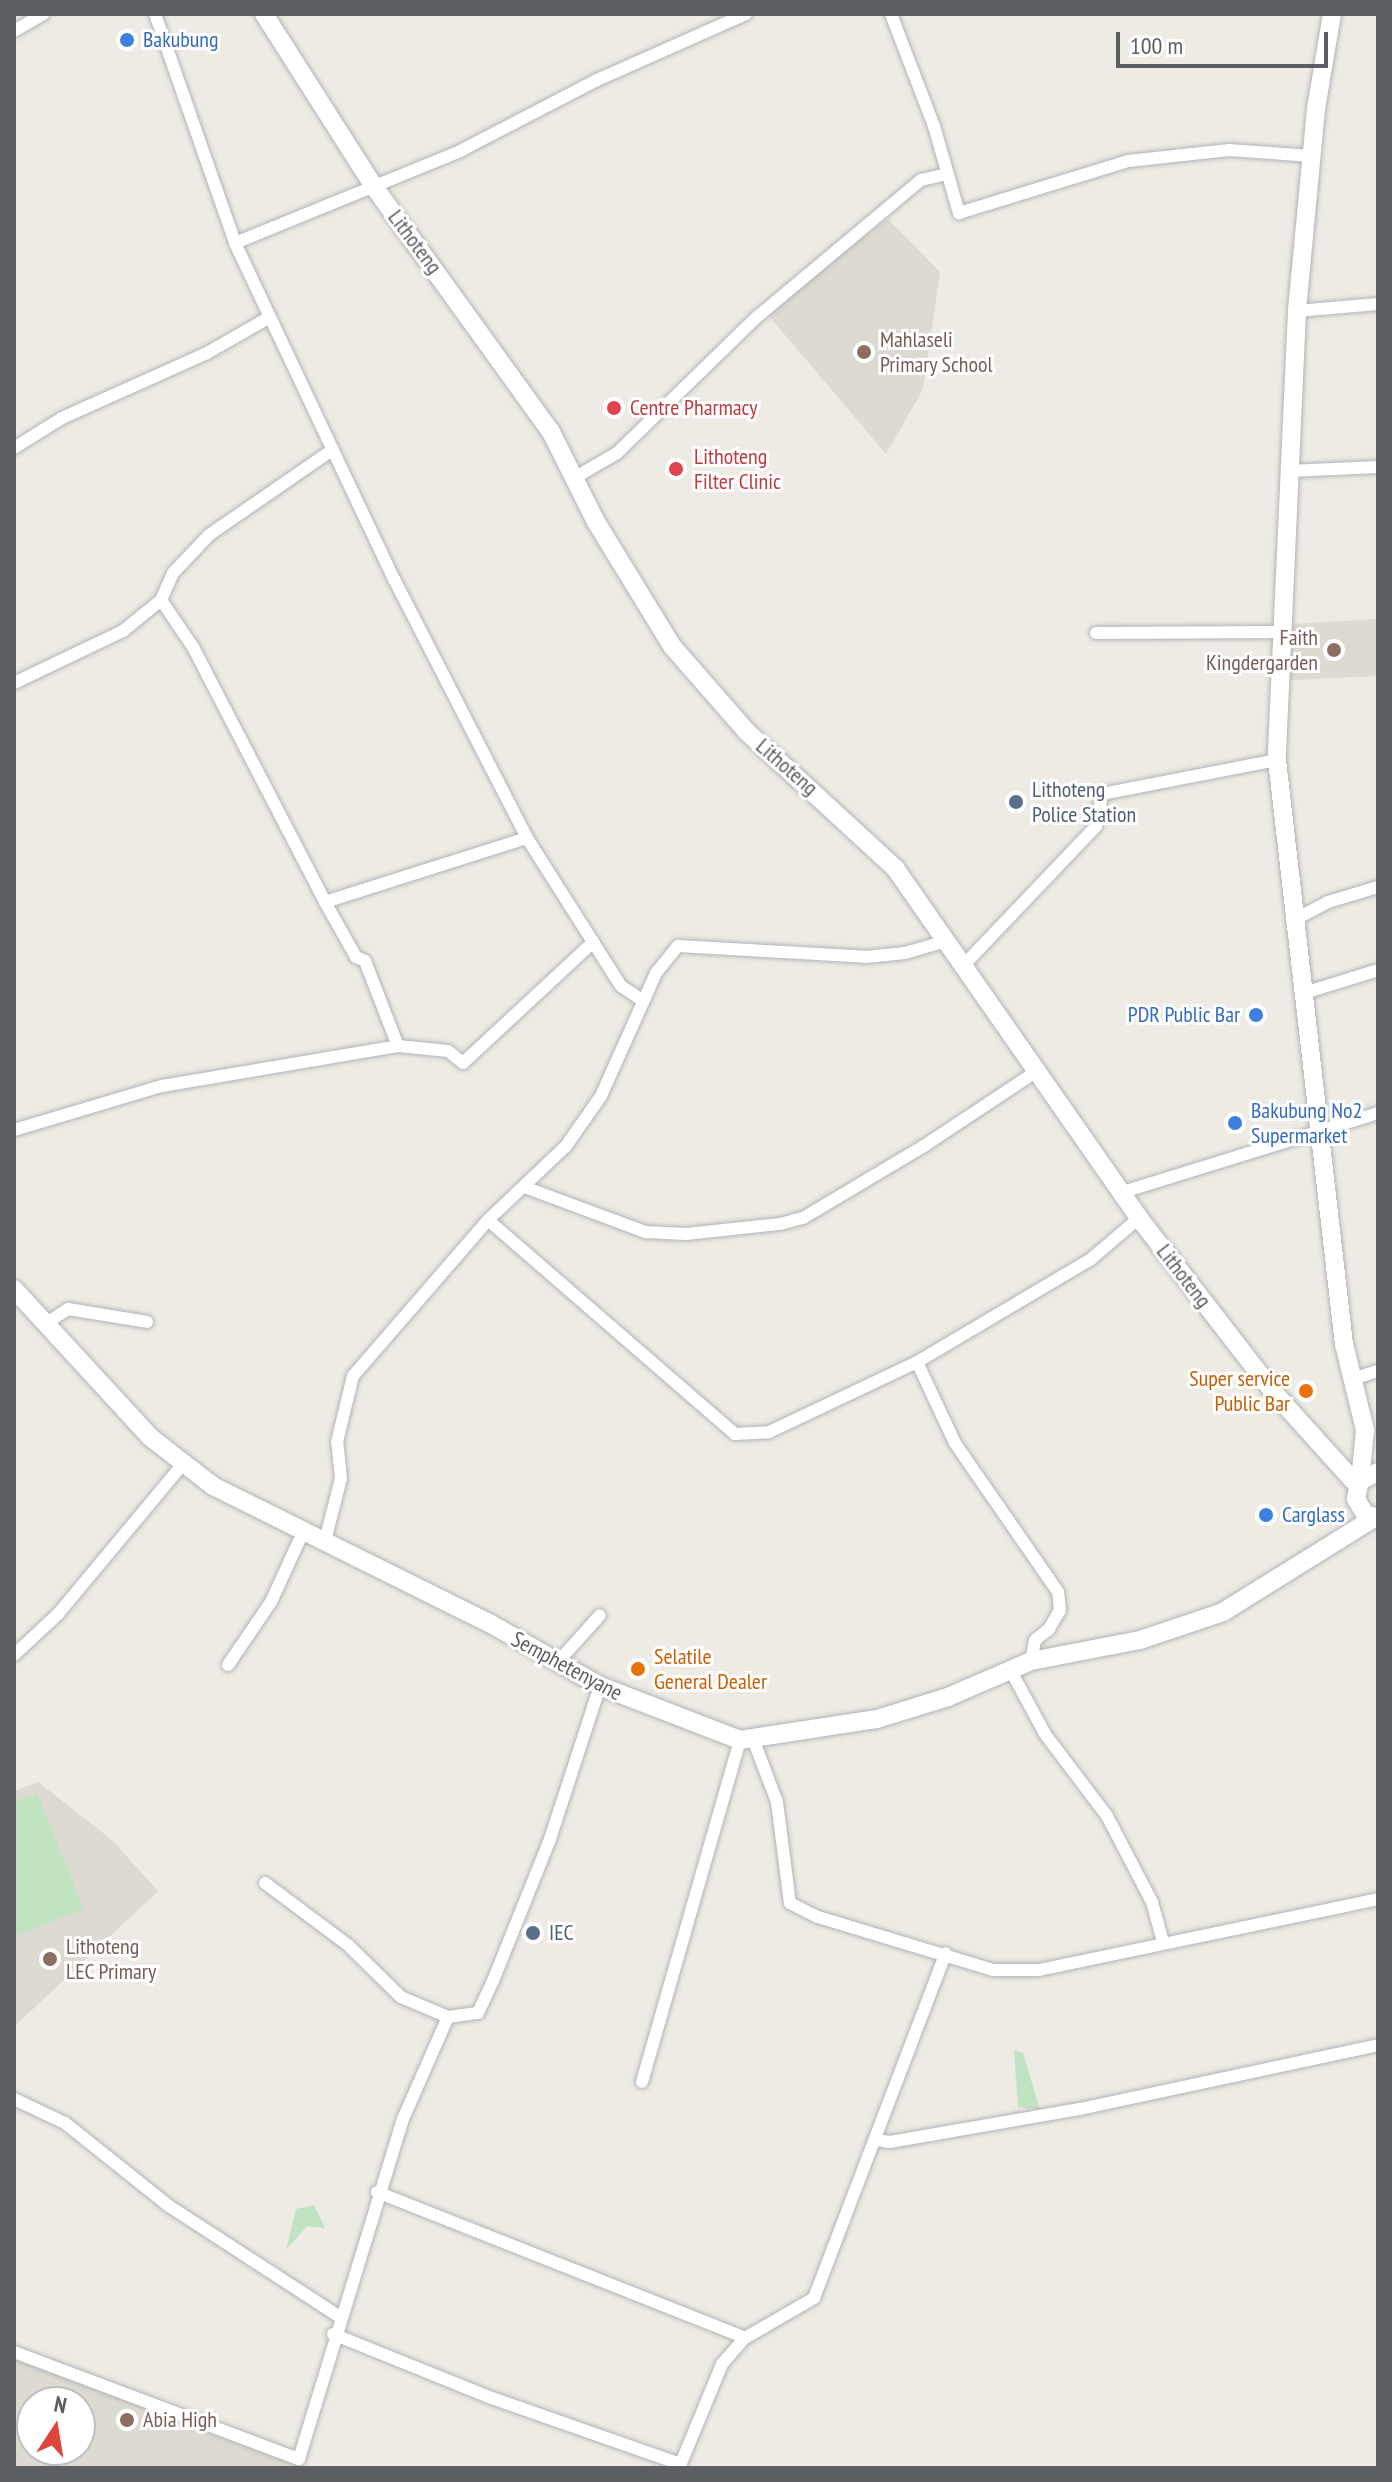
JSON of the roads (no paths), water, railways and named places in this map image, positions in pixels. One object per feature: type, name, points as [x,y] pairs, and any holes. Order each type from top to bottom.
[{"type":"main road","name":"Lithoteng","points":[[264,14],[375,188],[551,432],[596,522],[672,646],[747,732],[895,868],[961,968],[1139,1218],[1276,1395],[1358,1489],[1377,1518]]},
{"type":"main road","points":[[1332,14],[1312,156],[1297,311],[1280,632],[1277,760],[1292,921],[1352,1379],[1365,1430],[1378,1456]]},
{"type":"main road","name":"Semphetenyane","points":[[14,1289],[48,1322],[112,1399],[183,1464],[253,1509],[325,1541],[600,1686],[746,1740]]},
{"type":"main road","points":[[1335,1541],[1358,1489],[1365,1430]]},
{"type":"main road","points":[[1358,1489],[1378,1472]]},
{"type":"main road","points":[[746,1740],[877,1719],[1031,1661],[1140,1640],[1223,1612],[1377,1518]]},
{"type":"street","points":[[14,31],[44,14]]},
{"type":"street","points":[[155,14],[235,243],[332,450],[527,838],[621,986],[643,1001]]},
{"type":"street","points":[[235,243],[375,188],[565,100],[597,80],[746,14]]},
{"type":"street","points":[[891,14],[959,213],[1128,161],[1229,150],[1312,156]]},
{"type":"street","points":[[576,477],[617,453],[757,317],[921,180],[947,174]]},
{"type":"street","points":[[1297,311],[1378,304]]},
{"type":"street","points":[[14,448],[102,397],[207,353],[268,318]]},
{"type":"street","points":[[14,683],[123,631],[161,600],[173,573],[209,535],[332,450]]},
{"type":"street","points":[[1289,471],[1378,467]]},
{"type":"street","points":[[161,600],[193,647],[356,957],[365,961],[398,1046]]},
{"type":"street","points":[[1096,633],[1122,637],[1280,632]]},
{"type":"street","points":[[961,968],[1096,826],[1102,794],[1277,760]]},
{"type":"street","points":[[325,902],[527,838]]},
{"type":"street","points":[[1292,921],[1378,887]]},
{"type":"street","points":[[325,1541],[341,1478],[337,1442],[353,1376],[488,1220],[527,1188],[601,1096],[643,1001],[678,946],[689,944],[786,955],[866,957],[905,953],[946,941]]},
{"type":"street","points":[[14,1130],[162,1086],[398,1046],[448,1051],[463,1063],[593,942]]},
{"type":"street","points":[[1301,994],[1378,970]]},
{"type":"street","points":[[527,1188],[645,1232],[686,1234],[780,1224],[803,1218],[1037,1071]]},
{"type":"street","points":[[1123,1192],[1378,1113]]},
{"type":"street","points":[[488,1220],[735,1434],[769,1432],[917,1362],[1091,1259],[1139,1218]]},
{"type":"street","points":[[48,1322],[68,1309],[147,1322]]},
{"type":"street","points":[[917,1362],[955,1443],[1058,1592],[1060,1610],[1049,1629],[1035,1640],[1031,1661]]},
{"type":"street","points":[[1352,1379],[1378,1371]]},
{"type":"street","points":[[14,1655],[58,1614],[183,1464]]},
{"type":"street","points":[[228,1665],[271,1602],[303,1532]]},
{"type":"street","points":[[557,1663],[600,1615]]},
{"type":"street","points":[[1011,1671],[1045,1734],[1107,1816],[1152,1902],[1163,1942]]},
{"type":"street","points":[[265,1883],[348,1945],[401,1997],[448,2017],[478,2013],[550,1839],[600,1686]]},
{"type":"street","points":[[746,1740],[777,1802],[790,1903],[818,1917],[946,1953],[993,1970],[1017,1971],[1378,1899]]},
{"type":"street","points":[[642,2082],[746,1740]]},
{"type":"street","points":[[333,2334],[414,2363],[478,2393],[680,2466],[722,2364],[745,2338],[814,2298],[946,1953]]},
{"type":"street","points":[[14,2352],[299,2459],[333,2334],[377,2192],[448,2017]]},
{"type":"street","points":[[877,2140],[890,2142],[1080,2109],[1378,2045]]},
{"type":"street","points":[[14,2099],[65,2123],[169,2206],[340,2317]]},
{"type":"street","points":[[377,2192],[745,2338]]},
{"type":"place","name":"Bakubung","points":[[127,40]]},
{"type":"place","name":"Mahlaseli Primary School","points":[[864,352]]},
{"type":"place","name":"Centre Pharmacy","points":[[614,408]]},
{"type":"place","name":"Lithoteng Filter Clinic","points":[[676,469]]},
{"type":"place","name":"Faith Kingdergarden","points":[[1334,650]]},
{"type":"place","name":"Lithoteng Police Station","points":[[1016,802]]},
{"type":"place","name":"PDR Public Bar","points":[[1256,1015]]},
{"type":"place","name":"Bakubung No2 Supermarket","points":[[1235,1123]]},
{"type":"place","name":"Super service Public Bar","points":[[1306,1391]]},
{"type":"place","name":"Carglass","points":[[1266,1515]]},
{"type":"place","name":"Selatile General Dealer","points":[[638,1669]]},
{"type":"place","name":"IEC","points":[[533,1933]]},
{"type":"place","name":"Lithoteng LEC Primary","points":[[50,1959]]},
{"type":"place","name":"Abia High","points":[[127,2420]]}]
